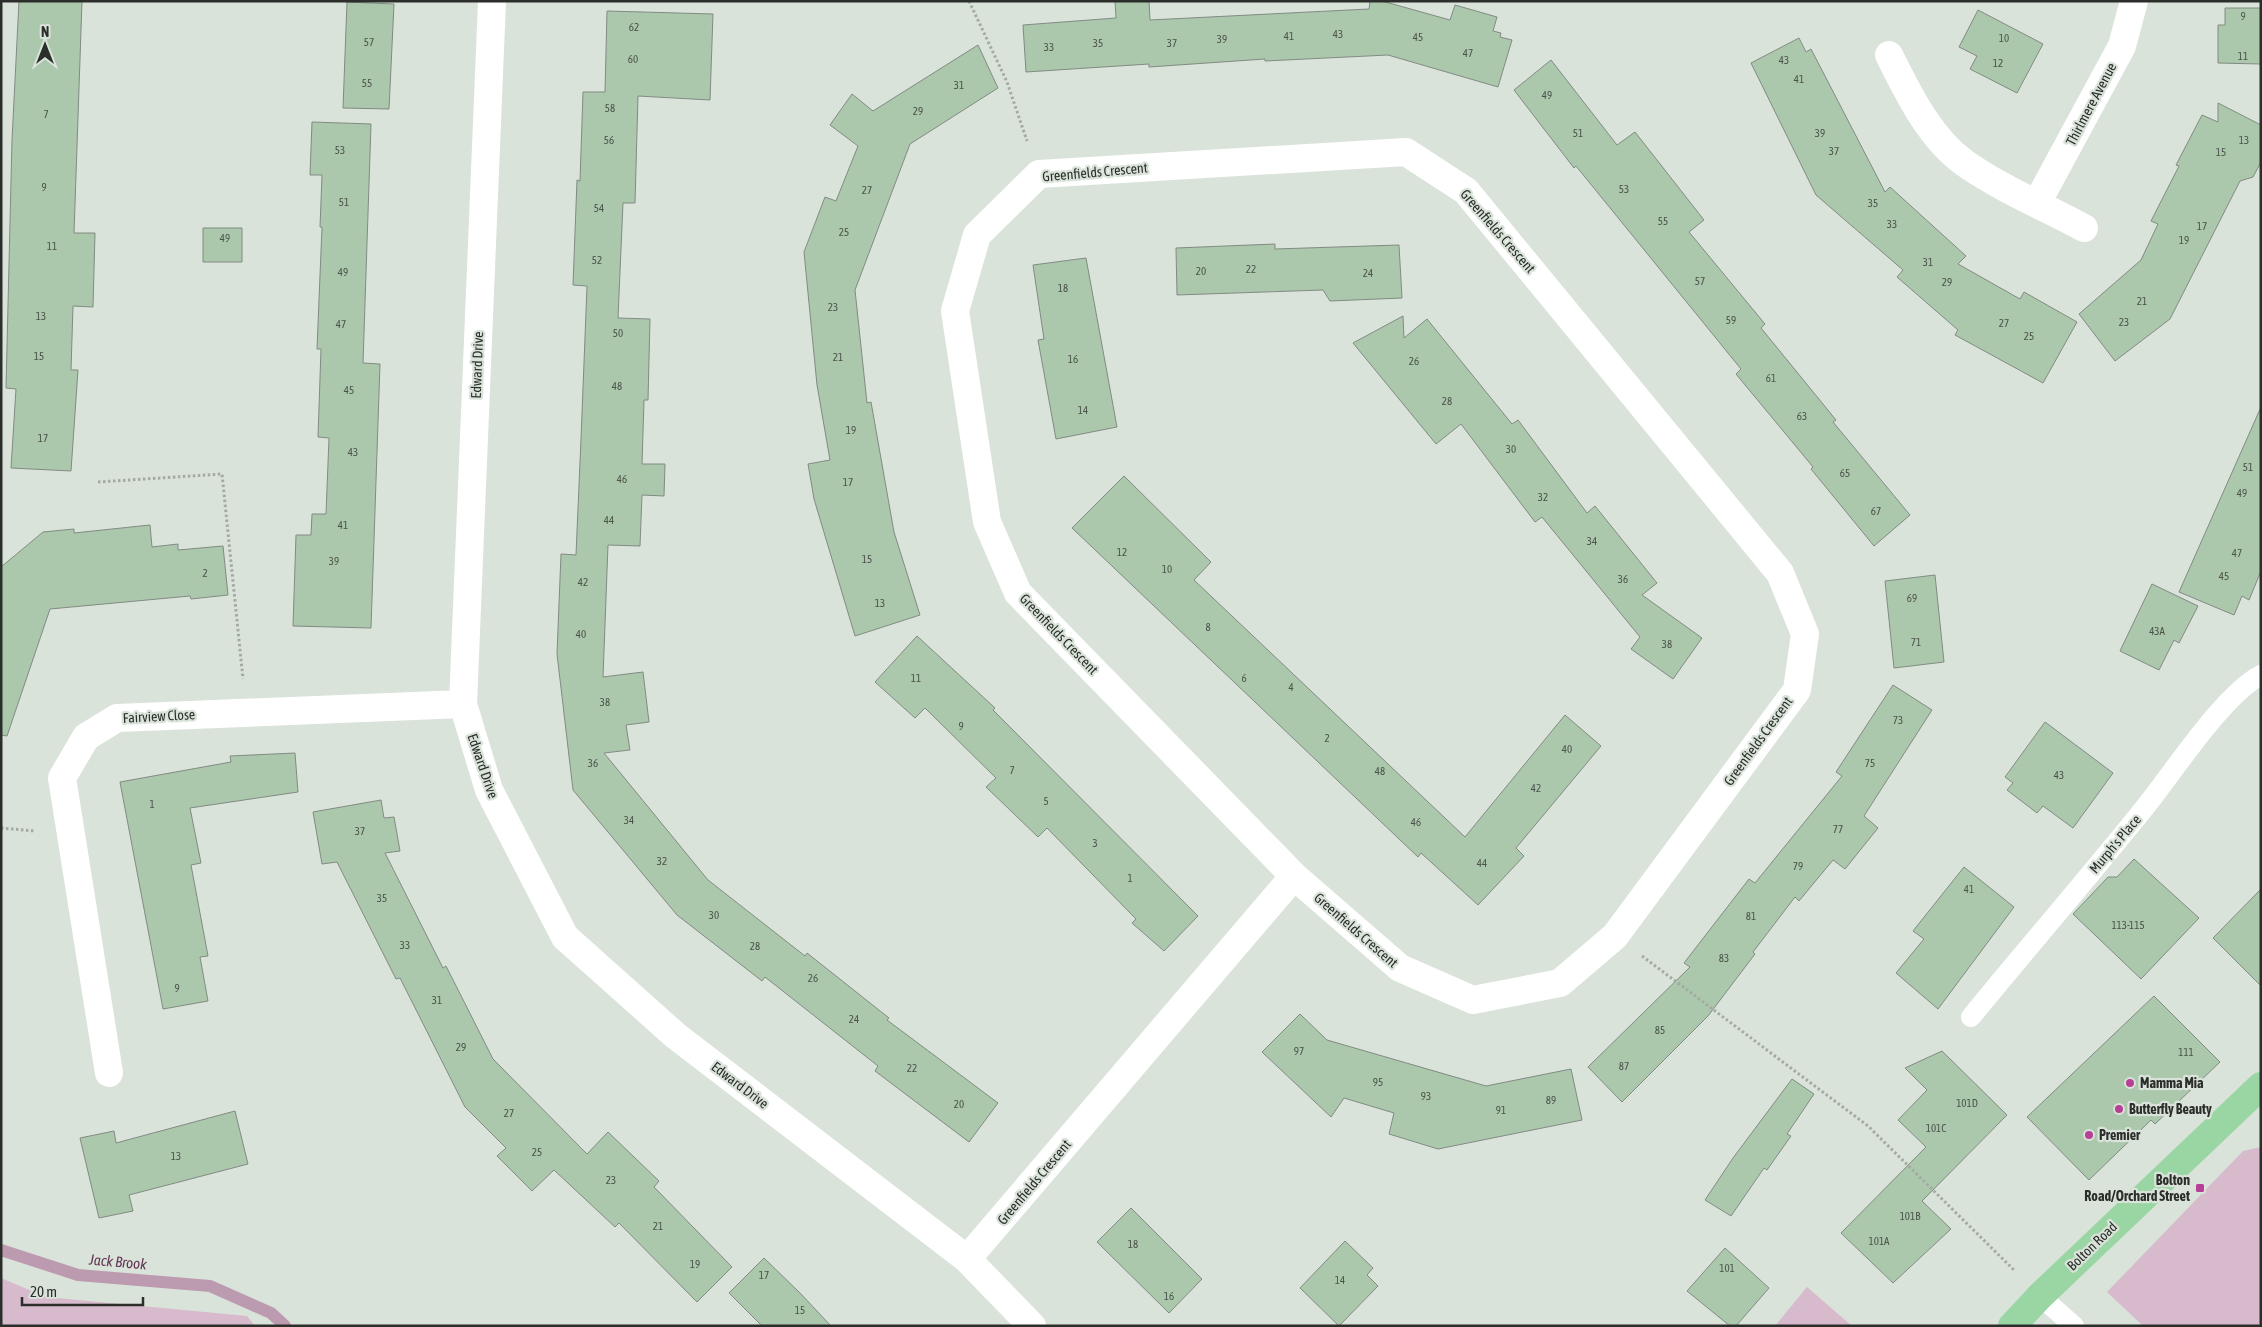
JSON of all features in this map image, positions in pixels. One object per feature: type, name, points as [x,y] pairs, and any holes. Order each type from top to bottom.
[{"type":"main road","name":"Bolton Road","points":[[2012,1326],[2040,1296],[2261,1086]]},
{"type":"street","name":"Edward Drive","points":[[492,1],[463,704],[489,790],[565,937],[676,1036],[967,1259],[1032,1326]]},
{"type":"street","name":"Thirlmere Avenue","points":[[2037,203],[2122,46],[2134,1]]},
{"type":"street","points":[[1889,55],[1921,113],[1944,142],[1965,163],[2084,228]]},
{"type":"street","name":"Greenfields Crescent","points":[[1406,152],[1466,191],[1780,573],[1806,634],[1796,690],[1615,936],[1560,983],[1473,1000],[1400,968],[1294,876],[1018,593],[987,522],[955,311],[978,235],[1039,174],[1406,152]]},
{"type":"street","name":"Fairview Close","points":[[109,1073],[62,778],[86,737],[117,718],[463,704]]},
{"type":"street","name":"Greenfields Crescent","points":[[967,1259],[1294,876]]},
{"type":"lane","name":"Murph's Place","points":[[1971,1017],[2145,807],[2216,717],[2248,682],[2261,675]]},
{"type":"lane","points":[[2040,1296],[2074,1326]]},
{"type":"path","points":[[969,1],[1006,82],[1039,174]]},
{"type":"path","points":[[98,482],[222,474],[246,712]]},
{"type":"path","points":[[1615,936],[1868,1126],[2040,1296]]},
{"type":"shaded area","points":[[2261,1147],[2261,1322],[2257,1326],[2143,1326],[2107,1292],[2243,1151]]},
{"type":"shaded area","points":[[1,1278],[46,1297],[247,1316],[255,1326],[1,1326]]},
{"type":"shaded area","points":[[1807,1287],[1852,1326],[1775,1326]]},
{"type":"building","points":[[19,1],[82,1],[74,233],[95,233],[93,307],[73,306],[71,370],[78,370],[71,471],[11,468],[16,389],[6,388],[12,140]]},
{"type":"building","points":[[1115,1],[1149,1],[1150,20],[1369,9],[1370,1],[1382,1],[1450,20],[1455,5],[1497,17],[1493,31],[1501,33],[1500,37],[1512,40],[1498,87],[1388,55],[1265,61],[1265,59],[1149,67],[1149,64],[1026,72],[1023,25],[1116,18]]},
{"type":"building","points":[[347,2],[394,4],[389,109],[343,108]]},
{"type":"building","points":[[2225,8],[2261,8],[2261,64],[2218,63],[2218,25],[2225,25]]},
{"type":"building","points":[[1978,10],[2043,44],[2017,93],[1970,69],[1977,56],[1959,47]]},
{"type":"building","points":[[607,11],[713,14],[710,100],[638,96],[635,203],[623,203],[618,318],[650,319],[648,400],[644,400],[642,464],[665,464],[664,496],[642,495],[640,546],[608,545],[603,677],[643,672],[649,722],[626,725],[630,750],[604,753],[708,880],[805,956],[807,953],[889,1018],[887,1020],[998,1103],[969,1142],[875,1071],[878,1066],[765,977],[762,981],[677,915],[573,790],[557,654],[561,554],[576,555],[581,439],[587,286],[573,285],[577,180],[580,181],[583,92],[605,92]]},
{"type":"building","points":[[1799,38],[1806,52],[1811,49],[1885,192],[1890,187],[1966,256],[1958,264],[2020,299],[2024,292],[2077,322],[2043,383],[1955,335],[1958,330],[1897,277],[1903,270],[1816,195],[1751,63]]},
{"type":"building","points":[[978,45],[998,88],[910,144],[855,290],[867,403],[871,402],[894,532],[920,615],[855,636],[814,499],[808,464],[830,460],[817,385],[804,252],[825,197],[836,201],[858,146],[830,125],[852,94],[873,111]]},
{"type":"building","points":[[1551,60],[1617,145],[1635,132],[1704,220],[1689,232],[1765,324],[1761,328],[1836,420],[1833,422],[1910,515],[1874,546],[1811,469],[1813,467],[1736,374],[1741,369],[1576,166],[1574,168],[1514,90]]},
{"type":"building","points":[[2218,103],[2261,125],[2261,162],[2253,177],[2240,181],[2170,319],[2115,361],[2079,314],[2141,260],[2158,224],[2151,221],[2179,166],[2176,165],[2202,115],[2218,122]]},
{"type":"building","points":[[312,122],[371,124],[363,363],[380,364],[371,628],[293,626],[296,535],[311,535],[312,514],[326,514],[329,438],[318,437],[321,349],[317,349],[322,175],[310,175]]},
{"type":"building","points":[[203,228],[242,228],[242,262],[203,262]]},
{"type":"building","points":[[1275,244],[1275,249],[1399,245],[1402,298],[1330,301],[1323,290],[1177,295],[1176,248]]},
{"type":"building","points":[[1086,258],[1117,427],[1056,439],[1038,340],[1044,339],[1033,265]]},
{"type":"building","points":[[1403,316],[1404,338],[1427,319],[1512,424],[1518,420],[1587,513],[1595,506],[1657,583],[1642,595],[1702,638],[1673,679],[1631,649],[1640,637],[1542,517],[1535,522],[1461,424],[1436,444],[1353,343]]},
{"type":"building","points":[[2261,407],[2261,571],[2249,600],[2242,596],[2234,615],[2179,592]]},
{"type":"building","points":[[1124,476],[1211,562],[1194,580],[1465,837],[1565,715],[1601,746],[1516,848],[1524,856],[1478,905],[1421,853],[1418,857],[1072,528]]},
{"type":"building","points":[[150,525],[152,547],[178,544],[178,550],[223,546],[228,595],[191,599],[190,596],[50,609],[7,736],[1,735],[1,567],[43,532],[74,529],[74,533]]},
{"type":"building","points":[[1935,575],[1944,662],[1894,668],[1885,581]]},
{"type":"building","points":[[2152,584],[2198,606],[2179,643],[2174,640],[2159,670],[2120,651]]},
{"type":"building","points":[[917,636],[995,708],[993,710],[1198,916],[1164,951],[1132,923],[1136,919],[1047,828],[1038,837],[986,787],[996,778],[925,708],[915,718],[875,682]]},
{"type":"building","points":[[1893,685],[1932,710],[1864,816],[1878,828],[1845,869],[1833,860],[1799,901],[1795,897],[1708,1016],[1622,1102],[1588,1067],[1690,967],[1684,963],[1749,879],[1755,883],[1842,776],[1836,772]]},
{"type":"building","points":[[2045,722],[2113,773],[2073,828],[2043,806],[2037,813],[2007,790],[2013,783],[2005,777]]},
{"type":"building","points":[[295,753],[298,792],[190,808],[201,863],[191,865],[208,956],[200,957],[208,1001],[163,1009],[120,782],[231,762],[230,756]]},
{"type":"building","points":[[381,800],[384,818],[394,817],[400,851],[385,853],[443,968],[446,966],[493,1059],[587,1154],[608,1132],[659,1181],[654,1187],[732,1267],[697,1302],[619,1223],[615,1227],[554,1170],[532,1191],[497,1156],[506,1148],[465,1107],[400,978],[396,979],[337,862],[322,864],[313,812]]},
{"type":"building","points":[[2134,859],[2199,918],[2141,979],[2073,914],[2108,877],[2117,877]]},
{"type":"building","points":[[1964,867],[2014,907],[1938,1009],[1896,973],[1924,939],[1913,931]]},
{"type":"building","points":[[2261,889],[2261,986],[2213,938]]},
{"type":"building","points":[[2154,996],[2220,1062],[2155,1124],[2151,1120],[2089,1180],[2027,1117]]},
{"type":"building","points":[[1300,1014],[1327,1040],[1486,1086],[1571,1069],[1582,1120],[1438,1149],[1389,1134],[1394,1113],[1344,1098],[1331,1117],[1262,1052]]},
{"type":"building","points":[[1942,1051],[2007,1115],[1922,1201],[1951,1229],[1893,1283],[1841,1233],[1926,1147],[1898,1120],[1927,1090],[1905,1068]]},
{"type":"building","points":[[1792,1079],[1814,1094],[1787,1134],[1791,1136],[1767,1170],[1764,1168],[1731,1216],[1705,1200],[1733,1158]]},
{"type":"building","points":[[235,1111],[248,1164],[129,1195],[133,1211],[99,1218],[80,1138],[114,1131],[116,1143]]},
{"type":"building","points":[[1131,1208],[1202,1279],[1169,1313],[1097,1242]]},
{"type":"building","points":[[1345,1241],[1373,1268],[1367,1275],[1378,1286],[1339,1326],[1300,1288]]},
{"type":"building","points":[[1725,1248],[1769,1288],[1736,1326],[1730,1326],[1687,1291]]},
{"type":"building","points":[[764,1258],[831,1326],[762,1326],[729,1293]]},
{"type":"waterway","name":"Jack Brook","points":[[1,1250],[78,1275],[210,1286],[271,1313],[285,1326]]},
{"type":"place","name":"Mamma Mia","points":[[2130,1083]]},
{"type":"place","name":"Butterfly Beauty","points":[[2119,1109]]},
{"type":"place","name":"Premier","points":[[2089,1135]]},
{"type":"place","name":"Bolton Road/Orchard Street","points":[[2200,1188]]}]
